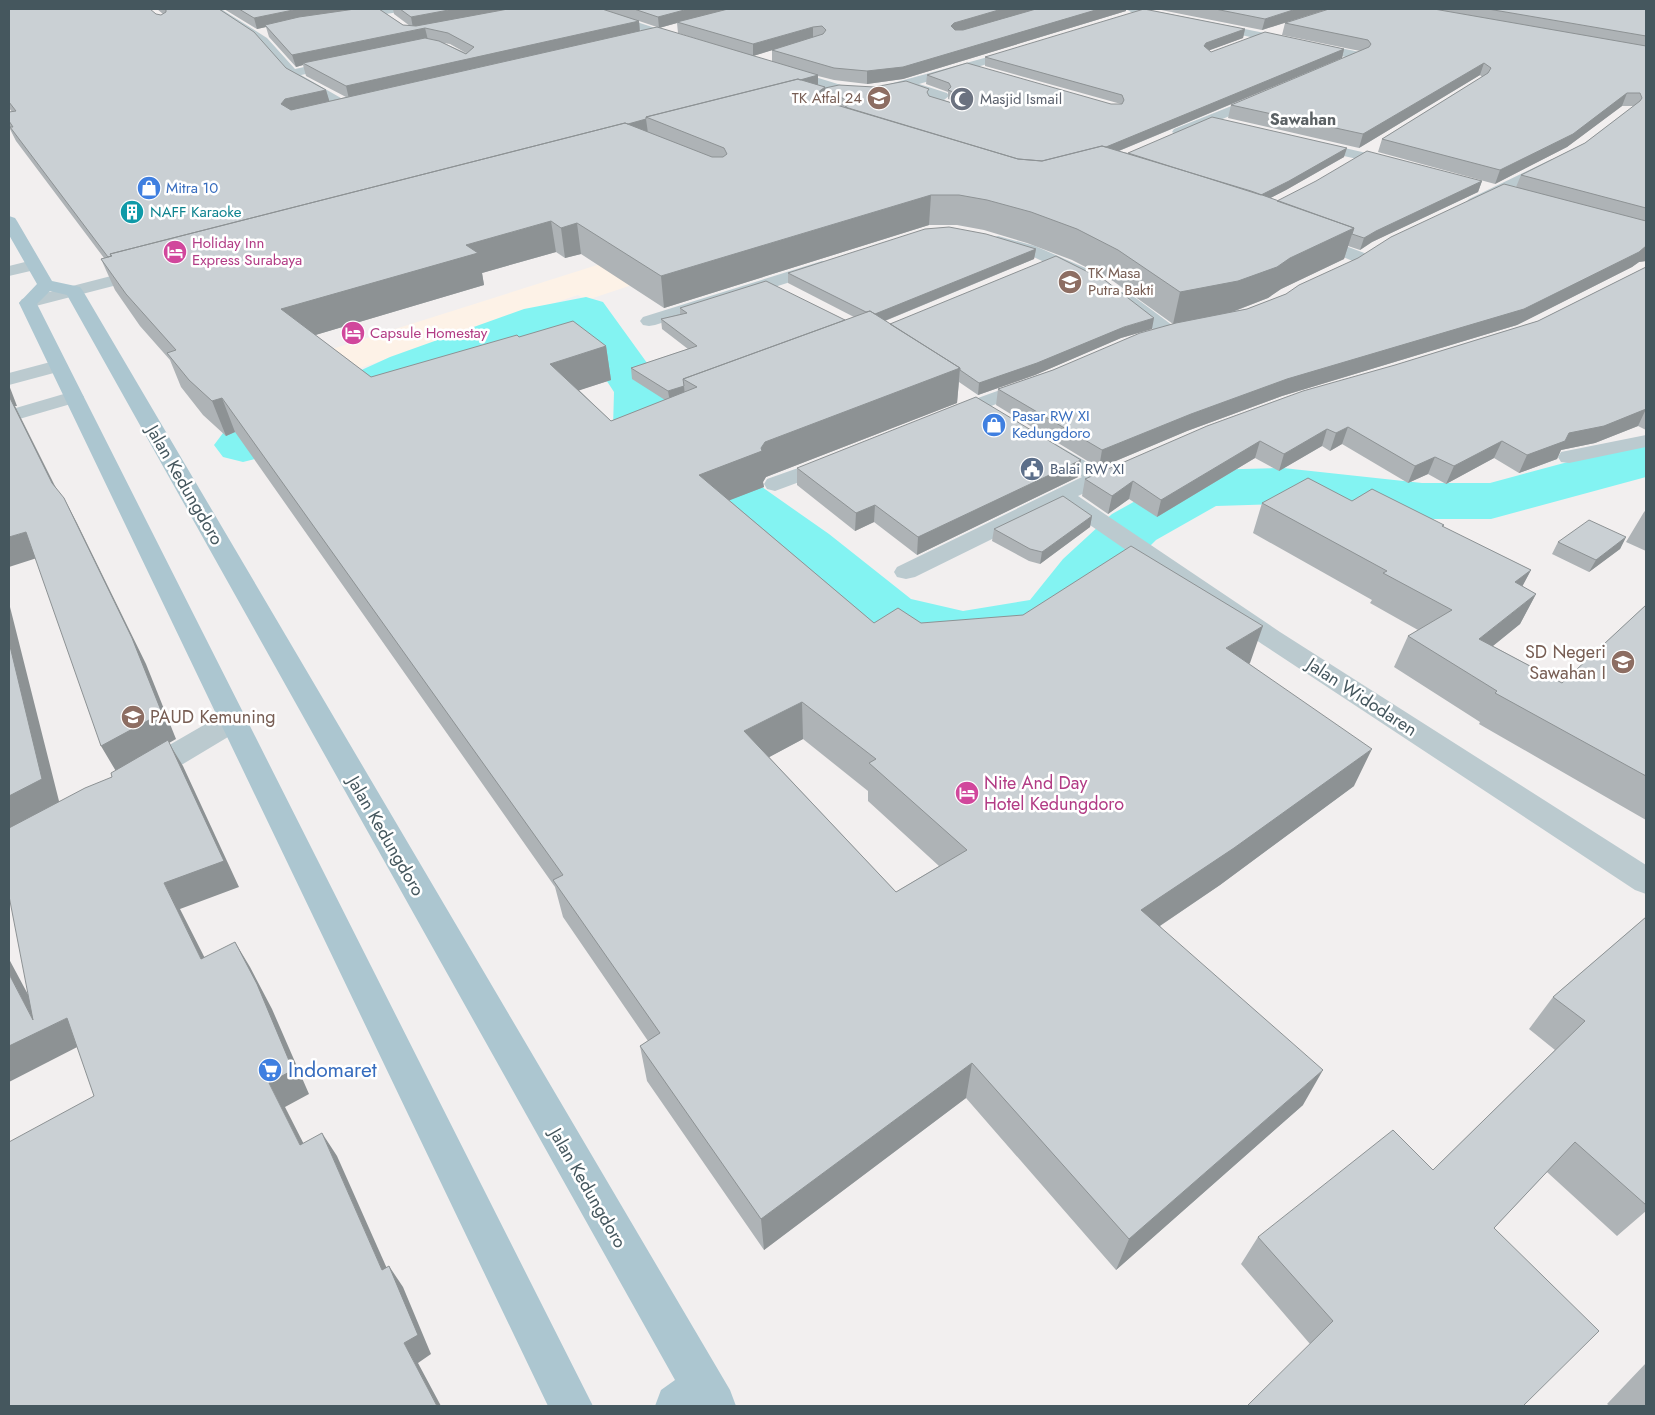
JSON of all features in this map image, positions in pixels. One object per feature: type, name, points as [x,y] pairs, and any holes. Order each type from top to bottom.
[{"type":"main road","points":[[9,221],[32,265],[37,294],[58,366],[571,1406]]},
{"type":"main road","points":[[37,294],[74,291]]},
{"type":"main road","name":"Jalan Kedungdoro","points":[[74,291],[698,1400]]},
{"type":"street","points":[[214,9],[263,40],[291,73],[352,103],[329,109]]},
{"type":"street","points":[[333,19],[399,9]]},
{"type":"street","points":[[593,11],[614,9]]},
{"type":"street","points":[[593,11],[696,45]]},
{"type":"street","points":[[379,12],[395,23]]},
{"type":"street","points":[[1128,13],[1144,12],[1360,56],[1342,64]]},
{"type":"street","points":[[634,40],[684,26]]},
{"type":"street","points":[[1245,42],[1281,30]]},
{"type":"street","points":[[254,34],[271,31]]},
{"type":"street","points":[[770,67],[839,88],[865,93],[906,84],[1032,47]]},
{"type":"street","points":[[291,73],[351,61]]},
{"type":"street","points":[[966,66],[994,74]]},
{"type":"street","points":[[906,84],[943,96],[934,100],[950,107]]},
{"type":"street","points":[[815,95],[839,88]]},
{"type":"street","points":[[1163,139],[1280,90]]},
{"type":"street","points":[[1209,120],[1237,127]]},
{"type":"street","points":[[1292,140],[1414,168]]},
{"type":"street","points":[[1346,165],[1376,147]]},
{"type":"street","points":[[1461,208],[1566,156]]},
{"type":"street","points":[[1477,186],[1513,196]]},
{"type":"street","points":[[1298,234],[1367,254],[1346,268]]},
{"type":"street","points":[[979,236],[1029,249],[1055,259],[1106,285],[1178,331],[1145,340]]},
{"type":"street","points":[[1027,270],[1055,259]]},
{"type":"street","points":[[649,321],[840,260]]},
{"type":"street","points":[[9,271],[32,265]]},
{"type":"street","points":[[37,294],[74,291],[158,269]]},
{"type":"street","points":[[768,283],[793,295]]},
{"type":"street","points":[[9,379],[58,366]]},
{"type":"street","points":[[931,422],[968,399],[1051,377]]},
{"type":"street","points":[[9,416],[74,397]]},
{"type":"street","points":[[968,399],[993,415]]},
{"type":"street","points":[[906,572],[1106,474],[1027,435]]},
{"type":"street","points":[[1569,457],[1646,441]]},
{"type":"street","points":[[775,484],[848,455]]},
{"type":"street","name":"Jalan Widodaren","points":[[1060,495],[1271,638],[1646,881]]},
{"type":"street","points":[[116,790],[233,721]]},
{"type":"shaded area","points":[[632,254],[665,274],[587,300],[578,295],[345,373],[313,355]]},
{"type":"building","points":[[9,9],[150,9],[156,14],[161,15],[166,12],[166,9],[219,9],[254,32],[286,68],[326,90],[285,99],[281,104],[291,110],[657,27],[818,75],[110,254],[111,256],[108,257],[10,127],[13,127],[9,121],[9,112],[16,111],[9,102]]},
{"type":"building","points":[[239,9],[298,9],[254,18]]},
{"type":"building","points":[[355,9],[379,9],[403,25],[416,26],[508,9],[602,9],[639,21],[346,86],[303,63],[425,38],[439,41],[466,54],[474,47],[448,33],[425,28],[292,55],[265,25],[299,17]]},
{"type":"building","points":[[400,9],[454,9],[411,17]]},
{"type":"building","points":[[634,9],[688,9],[658,17]]},
{"type":"building","points":[[728,9],[1002,9],[954,23],[951,26],[955,30],[963,30],[1036,9],[1099,9],[903,67],[867,71],[834,68],[772,50],[823,34],[826,30],[822,26],[753,44],[677,22]]},
{"type":"building","points":[[1144,9],[1245,29],[1206,43],[1204,46],[1211,52],[1265,32],[1344,49],[1106,147],[1102,146],[1042,161],[1018,159],[845,107],[850,104],[848,100],[825,92],[825,88],[839,85],[874,87],[906,81],[929,89],[927,92],[929,96],[952,103],[958,97],[956,93],[948,90],[951,87],[949,83],[927,75],[967,63],[1111,104],[1122,104],[1124,100],[1122,95],[985,57]]},
{"type":"building","points":[[1215,9],[1296,9],[1265,19]]},
{"type":"building","points":[[1329,9],[1434,9],[1646,46],[1646,208],[1521,175],[1585,143],[1640,101],[1642,98],[1640,93],[1627,93],[1573,134],[1500,170],[1382,139],[1488,73],[1491,68],[1484,63],[1363,134],[1231,105],[1369,47],[1371,44],[1368,40],[1285,23]]},
{"type":"building","points":[[1488,9],[1646,9],[1646,36]]},
{"type":"building","points":[[798,79],[825,87],[817,93],[823,101],[1018,159],[1042,161],[1102,146],[1251,191],[1354,228],[1290,258],[1277,267],[1238,281],[1180,292],[1118,250],[1077,229],[1031,212],[987,200],[959,195],[931,195],[661,276],[577,223],[561,228],[551,221],[466,245],[478,253],[281,309],[371,377],[573,321],[606,346],[550,364],[611,421],[697,387],[683,379],[870,311],[960,368],[765,442],[761,448],[762,451],[699,475],[874,623],[898,608],[921,623],[1023,615],[1131,546],[1263,626],[1226,648],[1372,749],[1234,848],[1141,910],[1323,1070],[1129,1239],[972,1063],[761,1219],[640,1046],[660,1033],[553,880],[563,875],[222,398],[212,401],[189,380],[167,353],[176,350],[126,294],[101,259],[112,256],[110,254],[625,123],[712,157],[723,157],[727,154],[724,148],[646,117]],"holes":[[[802,702],[876,759],[869,763],[967,850],[896,892],[744,731]]]},
{"type":"building","points":[[1212,117],[1347,148],[1261,195],[1128,153]]},
{"type":"building","points":[[1367,151],[1482,181],[1364,238],[1352,234],[1354,228],[1277,201]]},
{"type":"building","points":[[1504,184],[1646,221],[1646,246],[1639,252],[1524,309],[1287,379],[1191,414],[1102,450],[998,389],[1053,370],[1140,333],[1176,323],[1247,309],[1286,294],[1299,285],[1358,258],[1391,237]]},
{"type":"building","points":[[949,227],[986,234],[1036,249],[875,314],[870,311],[866,312],[788,273],[925,229]]},
{"type":"building","points":[[1056,256],[1106,281],[1154,318],[1124,327],[1037,363],[979,383],[960,370],[960,368],[890,324]]},
{"type":"building","points":[[1646,267],[1646,409],[1604,426],[1569,433],[1565,441],[1527,455],[1502,441],[1454,466],[1435,457],[1415,466],[1348,427],[1336,433],[1327,429],[1284,454],[1260,441],[1161,500],[1133,481],[1112,496],[1085,479],[1207,426],[1303,391],[1538,321]]},
{"type":"building","points":[[766,281],[845,320],[683,379],[684,386],[668,391],[631,368],[697,346],[661,319],[687,313],[680,308]]},
{"type":"building","points":[[9,396],[52,483],[64,498],[132,638],[162,713],[101,746],[26,532],[9,537]]},
{"type":"building","points":[[976,397],[1081,460],[918,537],[875,505],[856,513],[797,468]]},
{"type":"building","points":[[1308,478],[1352,501],[1372,489],[1531,570],[1515,582],[1536,594],[1479,639],[1562,683],[1646,605],[1646,776],[1495,693],[1497,691],[1408,636],[1452,610],[1383,573],[1387,571],[1262,503]]},
{"type":"building","points":[[1063,496],[1092,516],[1042,552],[1030,549],[994,529]]},
{"type":"building","points":[[1589,520],[1626,537],[1596,560],[1558,542]]},
{"type":"building","points":[[9,642],[42,779],[9,796]]},
{"type":"building","points":[[168,740],[224,861],[164,883],[201,959],[235,942],[257,984],[293,1070],[269,1083],[300,1145],[322,1133],[382,1270],[389,1266],[418,1335],[404,1343],[437,1406],[9,1406],[9,1142],[94,1096],[67,1018],[9,1046],[9,974],[33,1020],[9,896],[9,828],[85,788],[112,777],[111,773]]},
{"type":"building","points":[[1646,917],[1646,1205],[1575,1142],[1494,1228],[1599,1331],[1523,1406],[1247,1406],[1333,1321],[1258,1237],[1393,1130],[1433,1170],[1585,1021],[1553,997]]},
{"type":"waterway","points":[[243,445],[409,368],[541,319],[586,312],[641,392],[641,428],[806,548],[888,616],[963,634],[1052,618],[1086,573],[1134,527],[1203,488],[1283,486],[1422,501],[1491,501],[1646,459]]},
{"type":"place","name":"TK Atfal 24","points":[[879,98]]},
{"type":"place","name":"Masjid Ismail","points":[[962,99]]},
{"type":"place","name":"Mitra 10","points":[[149,188]]},
{"type":"place","name":"NAFF Karaoke","points":[[132,212]]},
{"type":"place","name":"Holiday Inn Express Surabaya","points":[[175,252]]},
{"type":"place","name":"TK Masa Putra Bakti","points":[[1070,282]]},
{"type":"place","name":"Capsule Homestay","points":[[353,333]]},
{"type":"place","name":"Pasar RW XI Kedungdoro","points":[[994,425]]},
{"type":"place","name":"Balai RW XI","points":[[1032,469]]},
{"type":"place","name":"SD Negeri Sawahan I","points":[[1623,662]]},
{"type":"place","name":"PAUD Kemuning","points":[[133,717]]},
{"type":"place","name":"Nite And Day Hotel Kedungdoro","points":[[967,793]]},
{"type":"place","name":"Indomaret","points":[[270,1070]]},
{"type":"district","name":"Sawahan","points":[[1303,119]]}]
